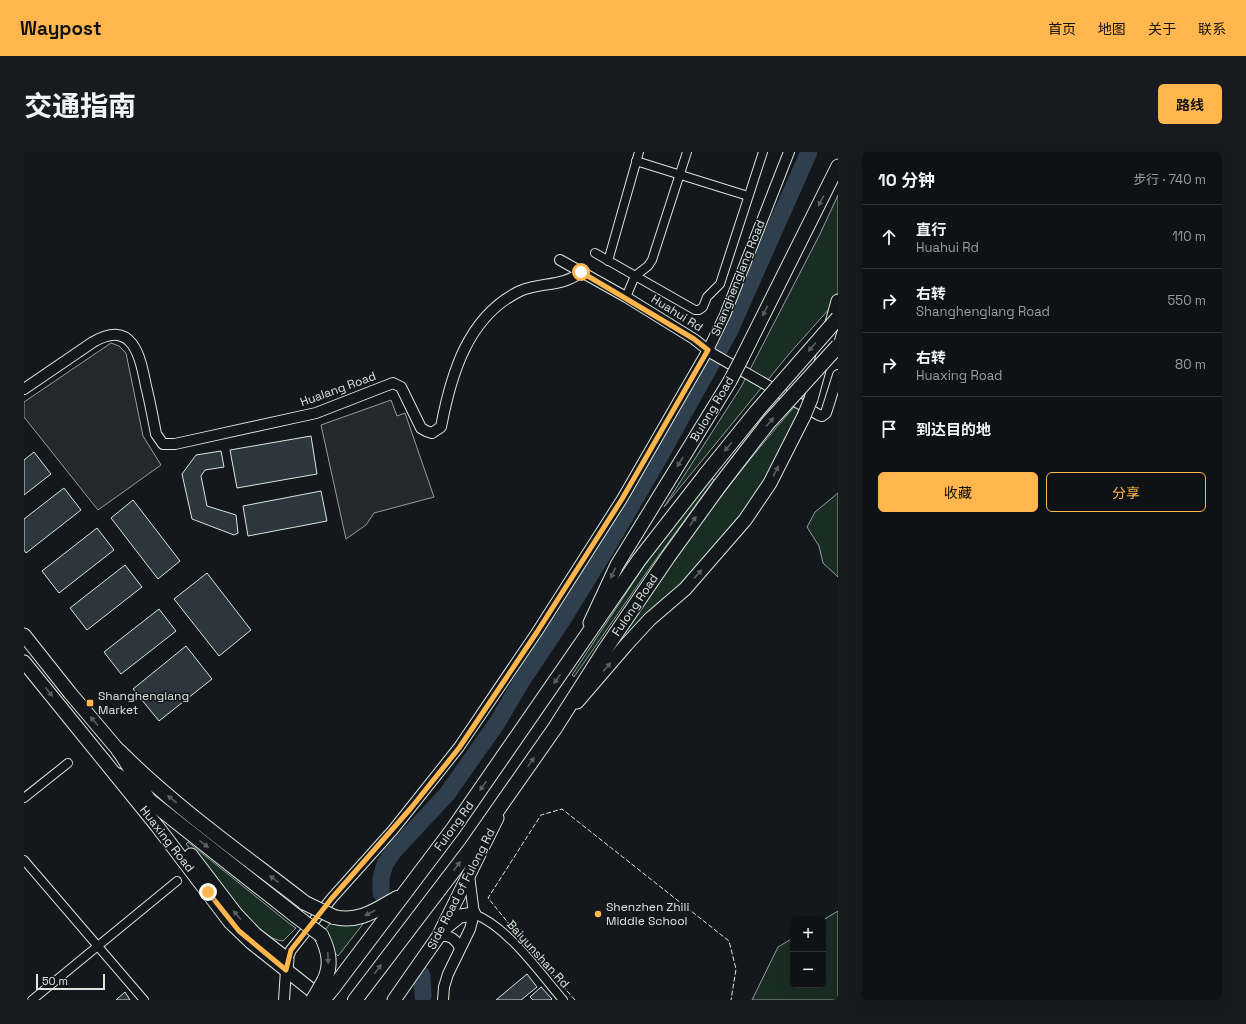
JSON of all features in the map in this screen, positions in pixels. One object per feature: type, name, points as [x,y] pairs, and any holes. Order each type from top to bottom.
[{"type":"highway","name":"Fulong Road","points":[[579,647],[639,560],[838,308]]},
{"type":"highway","name":"Fulong Road","points":[[554,728],[604,651],[694,520],[720,485],[768,423],[838,346]]},
{"type":"highway","name":"Fulong Rd","points":[[324,1000],[328,985],[454,829],[579,647]]},
{"type":"highway","points":[[355,1000],[471,848],[554,728]]},
{"type":"highway","points":[[119,751],[167,796],[305,903],[334,917],[344,920],[356,919],[372,913],[402,894]]},
{"type":"highway","points":[[117,775],[321,935],[329,956],[328,985],[313,1000]]},
{"type":"main road","name":"Bulong Road","points":[[579,647],[618,565],[730,381],[838,166]]},
{"type":"main road","points":[[554,728],[626,645],[650,619],[685,589],[745,520],[770,483],[804,416],[811,399],[838,308]]},
{"type":"main road","name":"Huaxing Road","points":[[24,635],[119,751],[151,803],[236,914],[324,1000]]},
{"type":"main road","name":"Huaxing Road","points":[[24,662],[117,775],[230,922],[252,943],[287,964]]},
{"type":"main road","name":"Side Road of Fulong Rd","points":[[394,1000],[438,937],[470,869],[509,794]]},
{"type":"main road","points":[[438,937],[453,920],[460,916],[474,914]]},
{"type":"street","points":[[608,261],[639,152]]},
{"type":"street","points":[[626,297],[635,276],[651,264],[687,152]]},
{"type":"street","points":[[595,253],[695,310],[699,310],[703,307],[707,297],[720,284],[763,152]]},
{"type":"street","name":"Shanghenglang Road","points":[[287,964],[291,950],[332,898],[393,830],[459,748],[537,632],[714,354],[725,315],[789,152]]},
{"type":"street","points":[[636,161],[748,196]]},
{"type":"street","name":"Huahui Rd","points":[[560,260],[626,297],[694,339],[714,354],[820,416],[826,413],[838,374]]},
{"type":"street","name":"Hualang Road","points":[[24,389],[102,336],[114,334],[122,336],[134,344],[141,359],[156,434],[160,442],[167,445],[316,413],[393,383],[401,387],[422,428],[426,432],[432,433],[441,426],[450,384],[467,342],[491,313],[507,299],[521,291],[536,286],[562,282],[581,272]]},
{"type":"street","points":[[24,798],[68,763]]},
{"type":"street","points":[[24,860],[144,1000]]},
{"type":"street","points":[[444,1000],[444,987],[448,974],[470,929],[474,914],[469,883],[470,869]]},
{"type":"street","points":[[32,1000],[178,881]]},
{"type":"street","name":"Baiyunshan Rd","points":[[474,914],[490,920],[504,933],[564,1000]]},
{"type":"street","points":[[438,937],[447,936],[452,938],[460,948]]},
{"type":"street","points":[[284,1000],[287,964]]},
{"type":"green space","points":[[838,195],[838,299],[789,354],[664,507],[741,387],[820,234]]},
{"type":"green space","points":[[806,394],[775,462],[756,494],[735,524],[687,582],[599,671],[672,564],[723,494],[777,426]]},
{"type":"green space","points":[[709,476],[714,480],[649,569],[574,677],[572,675],[658,545]]},
{"type":"green space","points":[[838,493],[838,577],[823,563],[819,546],[807,527],[815,512]]},
{"type":"green space","points":[[188,842],[296,928],[283,941],[272,937],[259,929],[217,885],[186,844]]},
{"type":"green space","points":[[838,911],[838,1000],[752,1000],[778,947],[790,940],[790,988],[826,988],[826,918]]},
{"type":"green space","points":[[332,921],[362,922],[363,924],[338,956],[334,952],[325,930]]},
{"type":"shaded area","points":[[111,343],[119,346],[126,353],[143,436],[161,465],[98,510],[24,417],[24,402]]},
{"type":"shaded area","points":[[391,400],[397,416],[405,413],[434,497],[374,513],[366,525],[346,539],[321,425]]},
{"type":"building","points":[[311,436],[317,474],[237,488],[230,450]]},
{"type":"building","points":[[221,451],[224,467],[205,470],[201,476],[207,506],[236,515],[238,533],[234,535],[192,519],[182,474],[196,455]]},
{"type":"building","points":[[34,452],[51,474],[24,495],[24,460]]},
{"type":"building","points":[[64,488],[81,510],[26,553],[24,550],[24,519]]},
{"type":"building","points":[[321,491],[327,521],[248,536],[243,506]]},
{"type":"building","points":[[133,500],[180,561],[158,579],[111,518]]},
{"type":"building","points":[[97,528],[114,550],[59,593],[42,571]]},
{"type":"building","points":[[125,565],[142,587],[87,630],[70,608]]},
{"type":"building","points":[[207,573],[251,630],[219,656],[174,599]]},
{"type":"building","points":[[159,609],[176,631],[121,674],[104,652]]},
{"type":"building","points":[[186,646],[212,679],[159,721],[133,689]]},
{"type":"building","points":[[527,974],[537,987],[521,1000],[496,1000]]},
{"type":"building","points":[[541,987],[552,999],[551,1000],[533,1000],[530,997]]},
{"type":"building","points":[[125,992],[130,1000],[116,1000]]},
{"type":"waterway","points":[[381,893],[381,878],[385,864],[393,852],[447,794],[497,723],[523,679],[563,619],[606,549],[655,465],[730,330],[809,152]]},
{"type":"waterway","points":[[422,975],[423,996]]},
{"type":"fence","points":[[575,1000],[488,898],[541,815],[562,809],[729,941],[736,969],[731,1000]]},
{"type":"place","name":"Shanghenglang Market","points":[[90,703]]},
{"type":"place","name":"Shenzhen Zhili Middle School","points":[[598,914]]},
{"type":"route","points":[[208,892],[230,922],[239,931],[272,960],[286,970],[288,954],[291,950],[332,898],[393,830],[459,748],[537,632],[622,499],[708,350],[694,339],[626,297],[581,272]]}]
